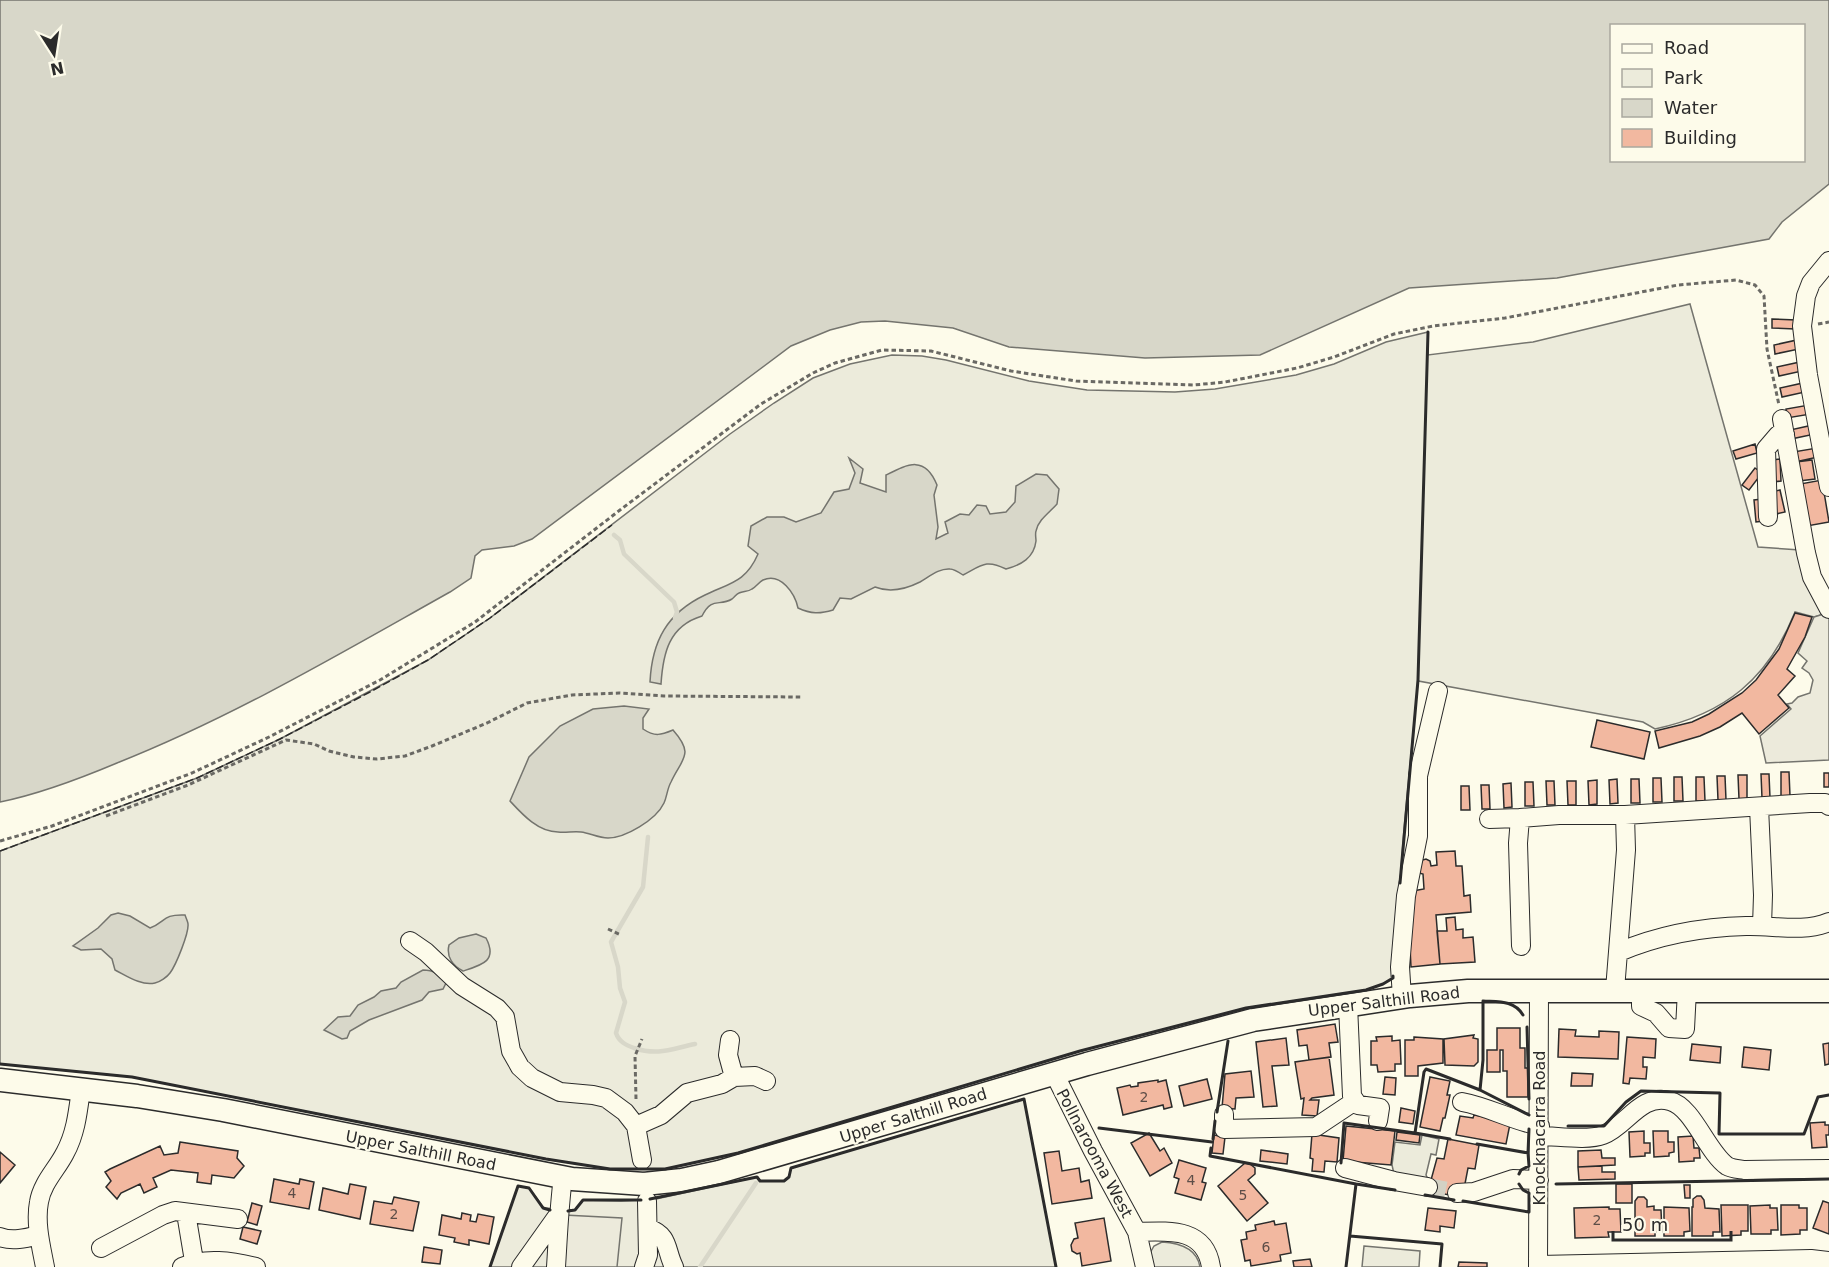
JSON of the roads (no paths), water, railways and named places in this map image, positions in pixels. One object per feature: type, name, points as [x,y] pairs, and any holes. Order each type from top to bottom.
[{"type":"main road","name":"Upper Salthill Road","points":[[0,1080],[81,1089],[223,1110],[563,1178],[644,1184],[682,1180],[792,1152],[1054,1073],[1252,1020],[1402,997],[1468,991],[1829,991]]},
{"type":"street","points":[[1829,261],[1811,284],[1802,310],[1808,375],[1824,423],[1829,487]]},
{"type":"street","points":[[1768,517],[1766,449],[1784,426],[1808,561],[1812,577],[1829,609]]},
{"type":"street","points":[[1402,997],[1400,967],[1406,896],[1418,836],[1418,776],[1438,691]]},
{"type":"street","points":[[1489,819],[1559,814],[1625,815],[1810,803],[1825,803],[1829,806]]},
{"type":"street","points":[[1759,807],[1762,926]]},
{"type":"street","points":[[1615,990],[1626,850],[1625,815]]},
{"type":"street","points":[[1520,818],[1518,843],[1521,946]]},
{"type":"street","points":[[1619,952],[1674,933],[1746,926],[1808,928],[1829,922]]},
{"type":"street","points":[[410,941],[426,952],[462,986],[497,1008],[505,1017],[511,1051],[520,1067],[532,1078],[560,1092],[606,1098],[626,1112],[636,1126],[642,1161]]},
{"type":"street","name":"Knocknacarra Road","points":[[1539,990],[1539,1266]]},
{"type":"street","points":[[1641,990],[1641,1006],[1656,1013],[1669,1028],[1685,1029],[1687,990]]},
{"type":"street","points":[[1348,1005],[1352,1096],[1358,1105],[1380,1108],[1378,1121]]},
{"type":"street","points":[[730,1040],[728,1055],[734,1077]]},
{"type":"street","name":"Pollnarooma West","points":[[1054,1073],[1137,1232],[1145,1267]]},
{"type":"street","points":[[636,1126],[661,1115],[687,1093],[722,1084],[734,1077],[755,1076],[765,1081]]},
{"type":"street","points":[[45,1267],[39,1235],[38,1212],[41,1195],[73,1135],[81,1089]]},
{"type":"street","points":[[1224,1114],[1224,1129],[1316,1127],[1355,1101]]},
{"type":"street","points":[[1462,1101],[1484,1106],[1540,1131],[1602,1135],[1613,1130],[1637,1108],[1650,1102],[1672,1101],[1683,1109],[1725,1164],[1733,1168],[1745,1170],[1829,1168]]},
{"type":"street","points":[[1345,1168],[1428,1187]]},
{"type":"street","points":[[556,1267],[558,1215],[563,1178]]},
{"type":"street","points":[[1457,1192],[1474,1192],[1513,1179],[1539,1180]]},
{"type":"street","points":[[646,1201],[648,1228],[646,1264],[660,1259],[671,1261],[667,1242],[658,1232],[648,1228]]},
{"type":"street","points":[[101,1248],[175,1211],[238,1219]]},
{"type":"street","points":[[186,1213],[188,1264],[207,1260],[256,1267]]},
{"type":"street","points":[[521,1267],[558,1215]]},
{"type":"street","name":"Pollnarooma West","points":[[1137,1232],[1168,1231],[1192,1237],[1204,1249],[1210,1267]]},
{"type":"street","points":[[0,1237],[15,1239],[39,1235]]},
{"type":"street","points":[[1539,1266],[1811,1259],[1829,1261]]},
{"type":"water","points":[[0,0],[1829,0],[1829,184],[1782,222],[1769,239],[1557,278],[1409,288],[1260,355],[1145,358],[1009,347],[953,328],[885,321],[861,322],[830,330],[791,346],[532,539],[514,546],[482,550],[475,556],[471,578],[450,592],[245,705],[103,769],[30,795],[0,802]]},
{"type":"water","points":[[849,458],[863,469],[860,483],[886,492],[886,475],[909,465],[927,469],[937,485],[934,495],[938,527],[936,539],[948,533],[945,522],[960,514],[969,515],[977,505],[986,506],[990,514],[1006,512],[1015,502],[1016,486],[1036,474],[1047,475],[1059,489],[1057,504],[1039,523],[1035,547],[1030,556],[1022,563],[1006,569],[994,564],[984,564],[963,575],[952,569],[946,569],[904,588],[886,590],[875,587],[851,599],[840,598],[833,610],[820,613],[798,608],[790,591],[776,579],[763,580],[750,590],[738,593],[732,599],[712,604],[702,616],[682,626],[666,651],[661,684],[650,682],[651,667],[658,641],[671,620],[692,602],[736,581],[748,571],[758,554],[748,546],[751,526],[767,517],[784,517],[796,522],[821,513],[834,492],[849,489],[855,473]]},
{"type":"water","points":[[624,706],[649,709],[643,718],[643,729],[658,734],[673,730],[684,745],[682,762],[664,803],[647,822],[623,835],[608,838],[581,832],[551,831],[537,826],[510,801],[529,757],[560,726],[593,709]]},
{"type":"water","points":[[118,913],[130,916],[150,928],[168,917],[185,915],[188,928],[179,956],[169,975],[155,983],[139,982],[115,970],[112,959],[101,949],[81,950],[73,946],[98,928],[111,915]]},
{"type":"water","points":[[476,934],[486,938],[489,957],[482,964],[463,971],[451,961],[449,945],[459,938]]},
{"type":"water","points":[[423,970],[439,975],[446,983],[443,989],[429,992],[422,1000],[369,1020],[350,1031],[347,1038],[342,1039],[324,1030],[338,1017],[350,1016],[358,1005],[381,991],[396,988],[401,982]]},
{"type":"waterway","points":[[614,535],[620,540],[624,554],[674,602],[677,612],[675,618]]},
{"type":"waterway","points":[[648,837],[643,887],[611,942],[625,1002],[616,1033],[619,1039],[626,1044],[650,1051],[665,1051],[695,1044]]},
{"type":"waterway","points":[[700,1267],[756,1183]]},
{"type":"tunnel","points":[[1428,1187],[1457,1193]]}]
